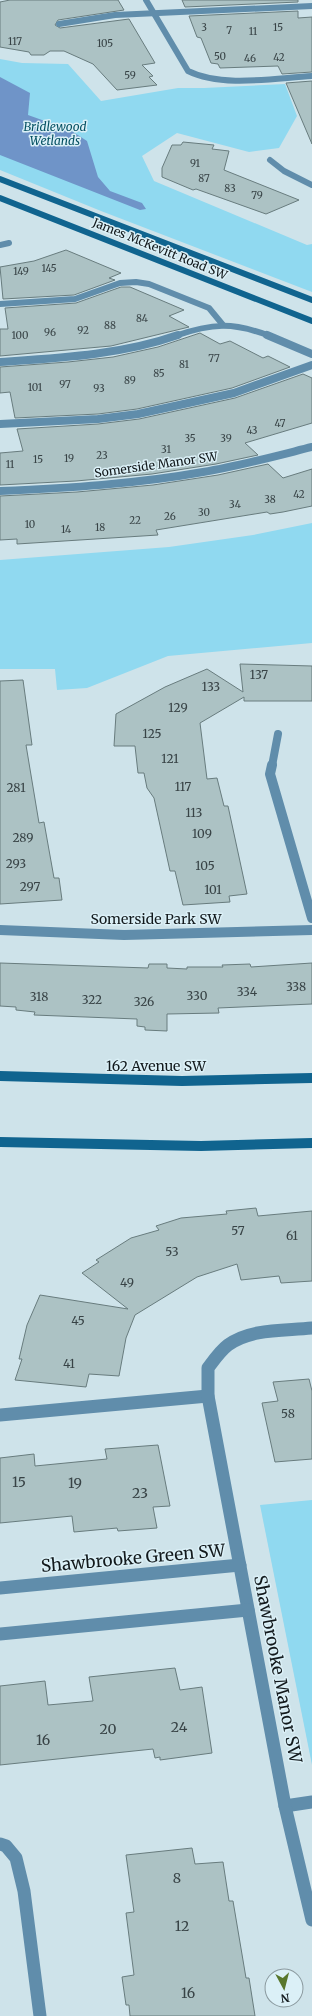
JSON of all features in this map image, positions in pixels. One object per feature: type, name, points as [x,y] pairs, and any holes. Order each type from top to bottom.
[{"type":"main road","name":"James McKevitt Road SW","points":[[0,179],[43,197],[312,300]]},
{"type":"main road","name":"James McKevitt Road SW","points":[[0,198],[312,321]]},
{"type":"main road","name":"162 Avenue SW","points":[[0,1076],[182,1081],[312,1078]]},
{"type":"main road","points":[[0,1142],[194,1146],[312,1143]]},
{"type":"street","points":[[146,0],[188,71],[196,76],[217,80],[312,76]]},
{"type":"street","points":[[59,24],[115,15],[312,6]]},
{"type":"street","points":[[270,160],[284,171],[312,185]]},
{"type":"street","points":[[0,245],[9,243]]},
{"type":"street","points":[[0,304],[75,299],[120,283],[136,282],[149,284],[209,308],[223,325]]},
{"type":"street","points":[[0,362],[110,352],[152,344],[204,327],[223,325],[247,329],[312,354]]},
{"type":"street","points":[[0,424],[98,419],[138,414],[234,393],[312,364]]},
{"type":"street","name":"Somerside Manor SW","points":[[0,491],[89,486],[185,476],[267,459],[312,447]]},
{"type":"street","points":[[278,734],[270,774],[312,918]]},
{"type":"street","name":"Somerside Park SW","points":[[0,930],[124,935],[312,930]]},
{"type":"street","name":"Shawbrooke Green SW","points":[[0,1588],[240,1565],[208,1396],[208,1368],[229,1344],[245,1337],[312,1328]]},
{"type":"street","points":[[0,1415],[208,1396]]},
{"type":"street","name":"Shawbrooke Manor SW","points":[[240,1565],[285,1806],[312,1920]]},
{"type":"street","points":[[0,1634],[248,1610]]},
{"type":"street","points":[[285,1806],[312,1802]]},
{"type":"street","points":[[0,1844],[6,1846],[16,1858],[24,1891],[40,2016]]},
{"type":"green space","name":"Bridlewood Wetlands","points":[[0,59],[22,63],[68,64],[101,101],[178,88],[285,84],[297,116],[279,148],[249,152],[177,133],[142,156],[154,181],[307,245],[312,244],[312,292],[101,211],[0,170]]},
{"type":"green space","points":[[312,523],[312,643],[168,656],[87,688],[57,690],[55,669],[0,669],[0,560],[169,547],[253,535]]},
{"type":"green space","points":[[312,1500],[312,1765],[260,1505]]},
{"type":"shaded area","points":[[0,77],[30,93],[28,115],[70,130],[87,141],[98,177],[110,191],[142,203],[146,209],[140,210],[0,155]]},
{"type":"building","points":[[10,0],[118,0],[124,10],[58,20],[55,25],[60,28],[129,19],[155,63],[142,65],[153,76],[149,77],[157,85],[117,90],[93,64],[64,51],[50,51],[44,55],[31,55],[29,52],[0,47],[0,2]]},
{"type":"building","points":[[182,0],[298,0],[298,2],[185,7]]},
{"type":"building","points":[[298,11],[298,18],[312,17],[312,72],[282,74],[278,66],[220,68],[218,64],[211,63],[201,38],[197,37],[189,16]]},
{"type":"building","points":[[312,81],[312,144],[286,83]]},
{"type":"building","points":[[183,142],[214,145],[212,149],[229,151],[224,170],[299,200],[266,214],[196,189],[193,190],[162,177],[162,168],[172,145],[181,145]]},
{"type":"building","points":[[66,250],[121,273],[109,278],[115,280],[74,295],[3,299],[0,267],[34,261]]},
{"type":"building","points":[[121,287],[130,287],[184,310],[169,316],[189,327],[111,346],[0,356],[0,329],[8,329],[5,308],[76,303]]},
{"type":"building","points":[[200,333],[220,344],[230,341],[263,358],[268,356],[290,367],[232,388],[137,409],[98,414],[15,418],[10,392],[0,393],[0,367],[113,357],[158,347]]},
{"type":"building","points":[[303,374],[312,378],[312,423],[245,443],[258,455],[216,464],[152,474],[76,481],[0,485],[0,453],[23,451],[17,429],[98,424],[139,419],[235,398]]},
{"type":"building","points":[[268,464],[283,478],[312,469],[312,506],[270,514],[267,512],[156,530],[158,535],[17,544],[17,539],[0,540],[0,496],[77,492],[153,485],[218,475]]},
{"type":"building","points":[[240,664],[312,666],[312,701],[244,701],[244,697],[200,723],[207,779],[217,778],[224,806],[228,806],[247,894],[229,896],[230,902],[183,905],[175,871],[170,871],[154,798],[147,788],[144,773],[138,773],[135,746],[114,746],[116,714],[165,687],[207,669],[243,692]]},
{"type":"building","points":[[23,680],[32,745],[26,745],[39,823],[44,822],[54,878],[59,878],[62,900],[0,904],[0,681]]},
{"type":"building","points":[[0,963],[148,968],[149,964],[167,964],[167,968],[187,969],[187,967],[223,967],[222,965],[250,964],[251,967],[312,963],[312,1004],[218,1008],[219,1013],[167,1014],[167,1031],[145,1030],[145,1027],[137,1026],[137,1019],[34,1015],[35,1012],[16,1010],[16,1007],[0,1006]]},
{"type":"building","points":[[256,1208],[258,1216],[312,1211],[312,1281],[281,1283],[279,1276],[241,1280],[237,1264],[197,1277],[135,1315],[126,1338],[119,1376],[89,1374],[86,1387],[15,1380],[22,1359],[19,1359],[27,1325],[40,1295],[128,1309],[82,1273],[99,1262],[96,1260],[131,1238],[159,1230],[156,1226],[181,1218],[227,1214],[226,1211]]},
{"type":"building","points":[[309,1379],[312,1391],[312,1459],[275,1462],[262,1403],[278,1401],[273,1382]]},
{"type":"building","points":[[158,1445],[170,1506],[153,1507],[157,1528],[118,1531],[117,1528],[74,1532],[72,1516],[0,1523],[0,1458],[34,1454],[35,1466],[107,1459],[105,1449]]},
{"type":"building","points":[[175,1668],[180,1690],[202,1687],[212,1753],[160,1760],[160,1757],[155,1758],[153,1749],[0,1765],[0,1686],[45,1681],[48,1705],[93,1701],[89,1677]]},
{"type":"building","points":[[192,1848],[195,1864],[223,1862],[229,1901],[233,1901],[246,1978],[249,1978],[255,2016],[130,2016],[129,2005],[126,2005],[122,1977],[134,1975],[126,1913],[134,1912],[126,1855]]}]
